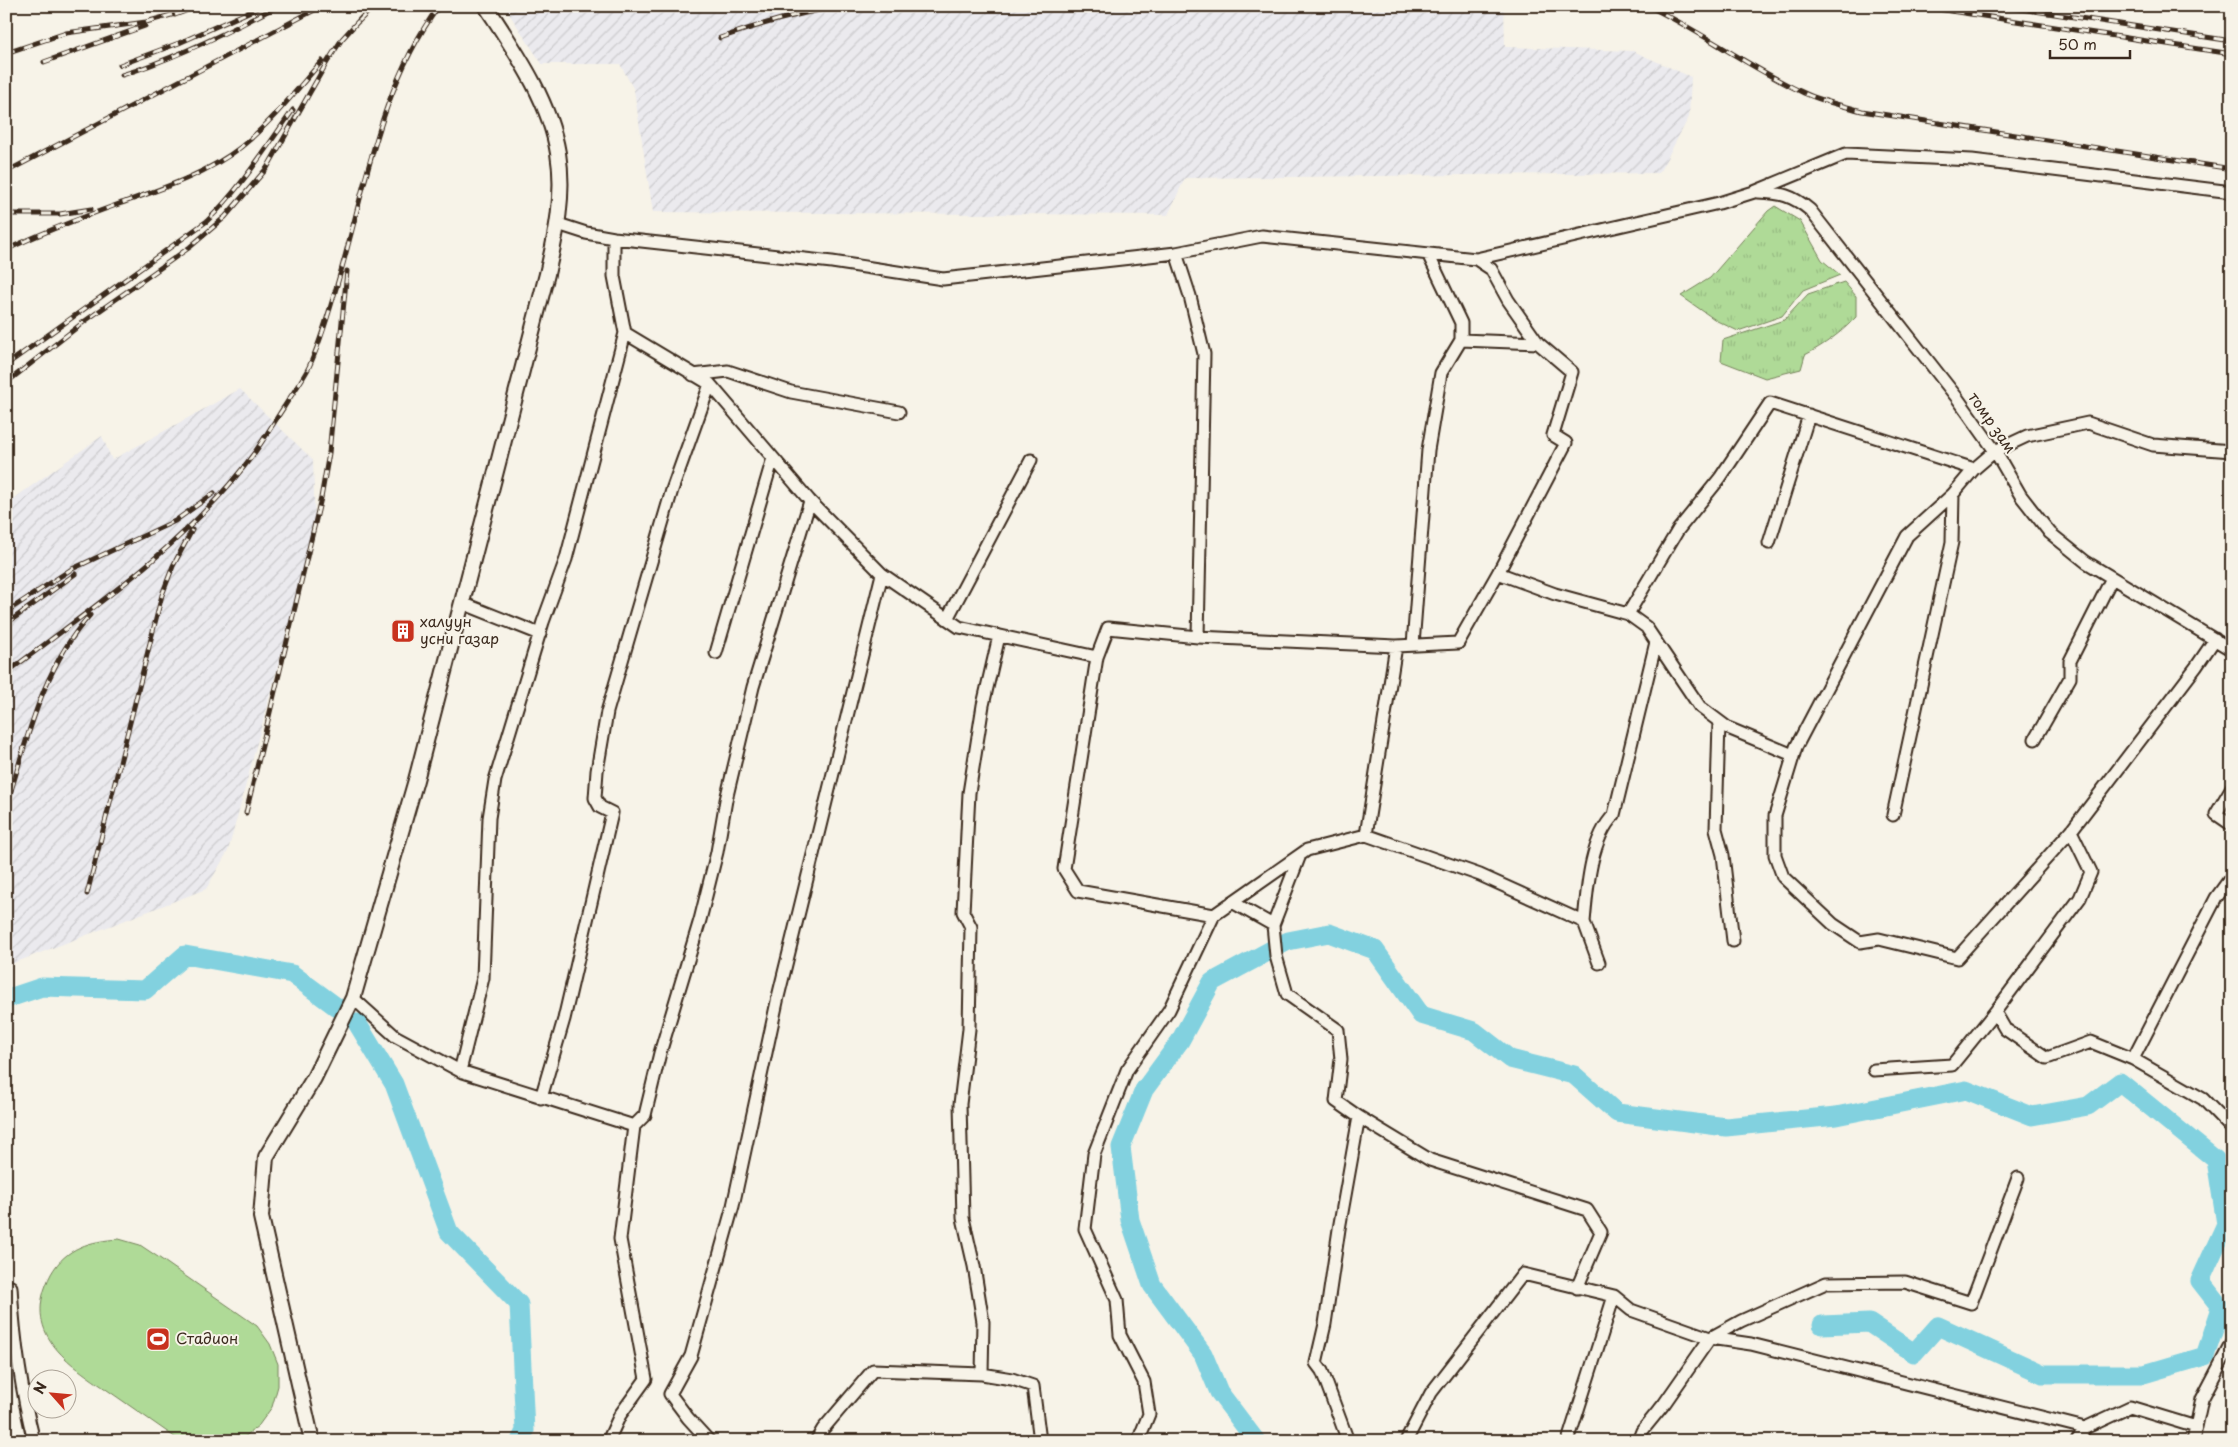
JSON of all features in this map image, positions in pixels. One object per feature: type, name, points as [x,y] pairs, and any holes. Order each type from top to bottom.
[{"type":"street","points":[[312,1441],[261,1217],[266,1157],[314,1078],[353,998],[416,780],[547,274],[558,224],[560,198],[558,153],[545,107],[520,59],[486,6]]},
{"type":"street","points":[[558,224],[586,233],[614,238],[823,261],[944,279],[1176,253],[1262,236],[1476,259],[1719,202],[1754,192],[1846,154],[1972,160],[2232,192]]},
{"type":"street","name":"томр зам","points":[[1754,192],[1780,193],[1798,199],[1810,210],[1958,399],[1995,451],[2021,496],[2050,533],[2086,562],[2232,650]]},
{"type":"street","points":[[460,1071],[483,978],[489,818],[495,780],[540,634],[566,559],[625,333],[614,276],[614,238]]},
{"type":"street","points":[[1176,253],[1190,296],[1204,354],[1198,637]]},
{"type":"street","points":[[1413,645],[1428,450],[1441,373],[1462,340],[1461,323],[1428,254]]},
{"type":"street","points":[[1214,915],[1078,891],[1064,869],[1097,658],[1108,628],[1198,637],[1396,646],[1458,643],[1498,573],[1566,443],[1553,435],[1572,372],[1538,343],[1508,300],[1491,270],[1476,259]]},
{"type":"street","points":[[625,333],[710,384],[810,501],[882,574],[947,619],[960,627],[1097,658]]},
{"type":"street","points":[[1462,340],[1538,343]]},
{"type":"street","points":[[693,375],[728,371],[791,392],[899,412]]},
{"type":"street","points":[[541,1098],[564,1018],[612,813],[600,807],[595,798],[596,771],[607,712],[672,490],[710,384]]},
{"type":"street","points":[[1628,614],[1678,530],[1720,478],[1770,403],[1974,469]]},
{"type":"street","points":[[1769,543],[1809,415]]},
{"type":"street","points":[[2214,639],[2196,667],[2071,831],[1957,958],[1879,940],[1860,942],[1833,924],[1783,877],[1775,855],[1775,816],[1793,754],[1907,536],[1953,494],[1974,469],[1995,451],[2027,436],[2088,423],[2153,445],[2232,451]]},
{"type":"street","points":[[716,653],[773,458]]},
{"type":"street","points":[[947,619],[1031,460]]},
{"type":"street","points":[[1893,815],[1952,542],[1953,494]]},
{"type":"street","points":[[608,1441],[620,1415],[646,1379],[620,1240],[634,1126],[645,1114],[660,1053],[700,920],[753,687],[810,501]]},
{"type":"street","points":[[1498,573],[1555,594],[1628,614],[1646,627],[1700,707],[1728,728],[1793,754]]},
{"type":"street","points":[[710,1441],[688,1418],[670,1394],[691,1356],[733,1206],[778,997],[882,574]]},
{"type":"street","points":[[2035,739],[2070,678],[2070,661],[2112,578]]},
{"type":"street","points":[[462,603],[540,634]]},
{"type":"street","points":[[982,1374],[983,1322],[974,1266],[962,1218],[960,1104],[969,1030],[971,927],[964,912],[969,793],[998,636]]},
{"type":"street","points":[[1599,963],[1584,922],[1589,868],[1607,822],[1614,815],[1656,642]]},
{"type":"street","points":[[1366,835],[1396,646]]},
{"type":"street","points":[[1719,722],[1716,829],[1723,854],[1733,941]]},
{"type":"street","points":[[2232,787],[2216,814],[2232,824]]},
{"type":"street","points":[[1874,1070],[1952,1065],[1995,1012],[2080,898],[2091,872],[2071,831]]},
{"type":"street","points":[[1138,1441],[1149,1414],[1144,1382],[1120,1335],[1117,1300],[1085,1229],[1094,1154],[1127,1070],[1169,1010],[1214,915],[1307,850],[1366,835],[1480,874],[1584,922]]},
{"type":"street","points":[[1300,855],[1273,924],[1276,956],[1287,994],[1338,1030],[1341,1059],[1336,1101],[1430,1160],[1587,1210],[1601,1232],[1577,1288]]},
{"type":"street","points":[[2133,1060],[2216,898],[2232,876]]},
{"type":"street","points":[[1232,902],[1273,924]]},
{"type":"street","points":[[353,998],[395,1036],[460,1071],[634,1126]]},
{"type":"street","points":[[1995,1012],[2005,1029],[2047,1058],[2091,1042],[2133,1060],[2202,1099],[2232,1129]]},
{"type":"street","points":[[1348,1441],[1322,1372],[1316,1363],[1325,1324],[1339,1229],[1359,1117]]},
{"type":"street","points":[[1638,1441],[1642,1431],[1664,1404],[1710,1338],[1741,1321],[1826,1283],[1905,1282],[1970,1303],[2018,1178]]},
{"type":"street","points":[[1406,1441],[1431,1393],[1523,1274],[1614,1296],[1632,1310],[1710,1338],[1751,1344],[2085,1428]]},
{"type":"street","points":[[11,1287],[14,1335],[27,1412],[34,1441]]},
{"type":"street","points":[[1568,1441],[1614,1296]]},
{"type":"street","points":[[2193,1441],[2202,1399],[2232,1342]]},
{"type":"street","points":[[816,1441],[823,1429],[873,1370],[982,1374],[1012,1379],[1033,1386],[1040,1441]]},
{"type":"street","points":[[2077,1441],[2085,1428],[2130,1407],[2196,1426]]},
{"type":"shaded area","points":[[504,6],[1504,6],[1505,47],[1633,51],[1691,77],[1689,117],[1659,173],[1185,178],[1168,215],[653,212],[634,90],[620,64],[542,64]]},
{"type":"shaded area","points":[[240,389],[313,460],[315,528],[228,851],[206,889],[6,966],[6,504],[102,436],[112,460]]},
{"type":"green space","points":[[1775,206],[1800,221],[1822,260],[1840,275],[1803,290],[1782,316],[1738,331],[1717,321],[1681,296],[1710,278],[1768,211]]},
{"type":"green space","points":[[1844,282],[1856,296],[1856,317],[1832,338],[1805,355],[1801,369],[1765,378],[1721,361],[1723,340],[1784,320],[1808,294]]},
{"type":"green space","name":"Стадион","points":[[119,1239],[140,1245],[158,1257],[257,1326],[270,1344],[278,1364],[278,1386],[272,1407],[259,1425],[242,1439],[235,1441],[184,1441],[176,1438],[78,1369],[53,1344],[45,1330],[41,1314],[43,1295],[51,1274],[64,1257],[80,1247]]},
{"type":"waterway","points":[[1256,1441],[1219,1392],[1203,1354],[1152,1285],[1130,1220],[1121,1147],[1144,1090],[1180,1041],[1212,982],[1288,941],[1329,933],[1375,950],[1421,1015],[1474,1031],[1510,1059],[1574,1075],[1617,1113],[1726,1127],[1836,1116],[1966,1090],[2032,1116],[2088,1106],[2120,1082],[2216,1160],[2226,1224],[2200,1281],[2221,1308],[2205,1356],[2144,1374],[2043,1374],[1938,1326],[1914,1353],[1869,1323],[1822,1325]]},
{"type":"waterway","points":[[6,999],[42,987],[145,990],[185,955],[292,974],[338,1008]]},
{"type":"waterway","points":[[357,1023],[394,1084],[449,1232],[519,1304],[525,1431],[520,1441]]},
{"type":"railway","points":[[175,15],[199,6]]},
{"type":"railway","points":[[120,65],[179,43],[262,6]]},
{"type":"railway","points":[[122,75],[162,61],[201,44],[277,6]]},
{"type":"railway","points":[[6,172],[322,6]]},
{"type":"railway","points":[[359,21],[374,6]]},
{"type":"railway","points":[[6,673],[106,598],[171,544],[201,515],[255,452],[305,374],[316,351],[345,258],[374,146],[386,109],[418,39],[439,6]]},
{"type":"railway","points":[[720,38],[781,19],[843,6]]},
{"type":"railway","points":[[1648,6],[1687,26],[1761,71],[1815,98],[1862,111],[2232,169]]},
{"type":"railway","points":[[1918,6],[2232,54]]},
{"type":"railway","points":[[2001,6],[2232,41]]},
{"type":"railway","points":[[6,53],[66,33],[146,22],[182,12]]},
{"type":"railway","points":[[6,383],[85,321],[190,247],[225,217],[267,168],[326,64],[342,39],[362,17]]},
{"type":"railway","points":[[44,62],[145,26]]},
{"type":"railway","points":[[6,250],[104,209],[151,193],[213,166],[241,147],[263,127],[322,61]]},
{"type":"railway","points":[[6,365],[207,221],[242,182],[293,110]]},
{"type":"railway","points":[[6,214],[60,214],[91,209]]},
{"type":"railway","points":[[246,813],[321,498],[329,453],[347,271]]},
{"type":"railway","points":[[6,612],[70,570],[175,521],[214,493]]},
{"type":"railway","points":[[87,894],[162,595],[173,566],[192,530]]},
{"type":"railway","points":[[6,624],[75,574]]},
{"type":"railway","points":[[6,807],[29,731],[48,681],[73,636],[90,615]]},
{"type":"place","name":"халуун усни газар","points":[[403,631]]},
{"type":"place","name":"Стадион","points":[[158,1339]]}]
